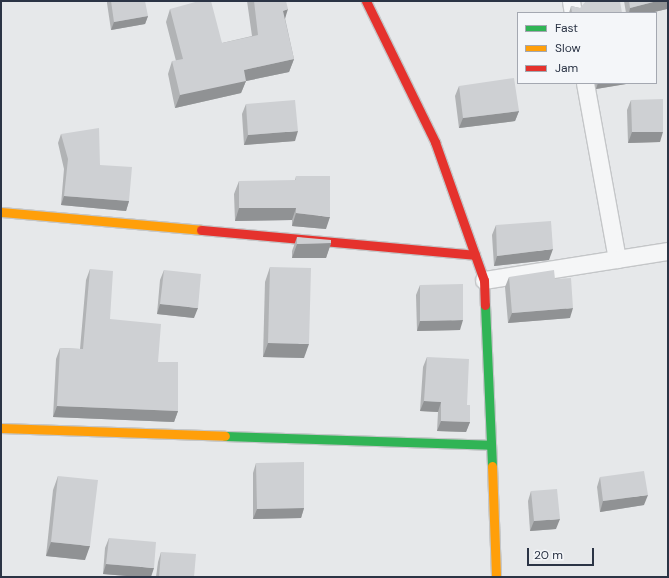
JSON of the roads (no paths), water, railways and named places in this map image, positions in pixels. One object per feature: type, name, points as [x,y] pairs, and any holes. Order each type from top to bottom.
[{"type":"street","points":[[366,1],[435,142],[484,280],[496,577]]},
{"type":"street","points":[[572,1],[573,12]]},
{"type":"street","points":[[585,84],[618,259]]},
{"type":"street","points":[[1,212],[475,255]]},
{"type":"street","points":[[484,280],[668,251]]},
{"type":"street","points":[[1,428],[490,445]]}]
